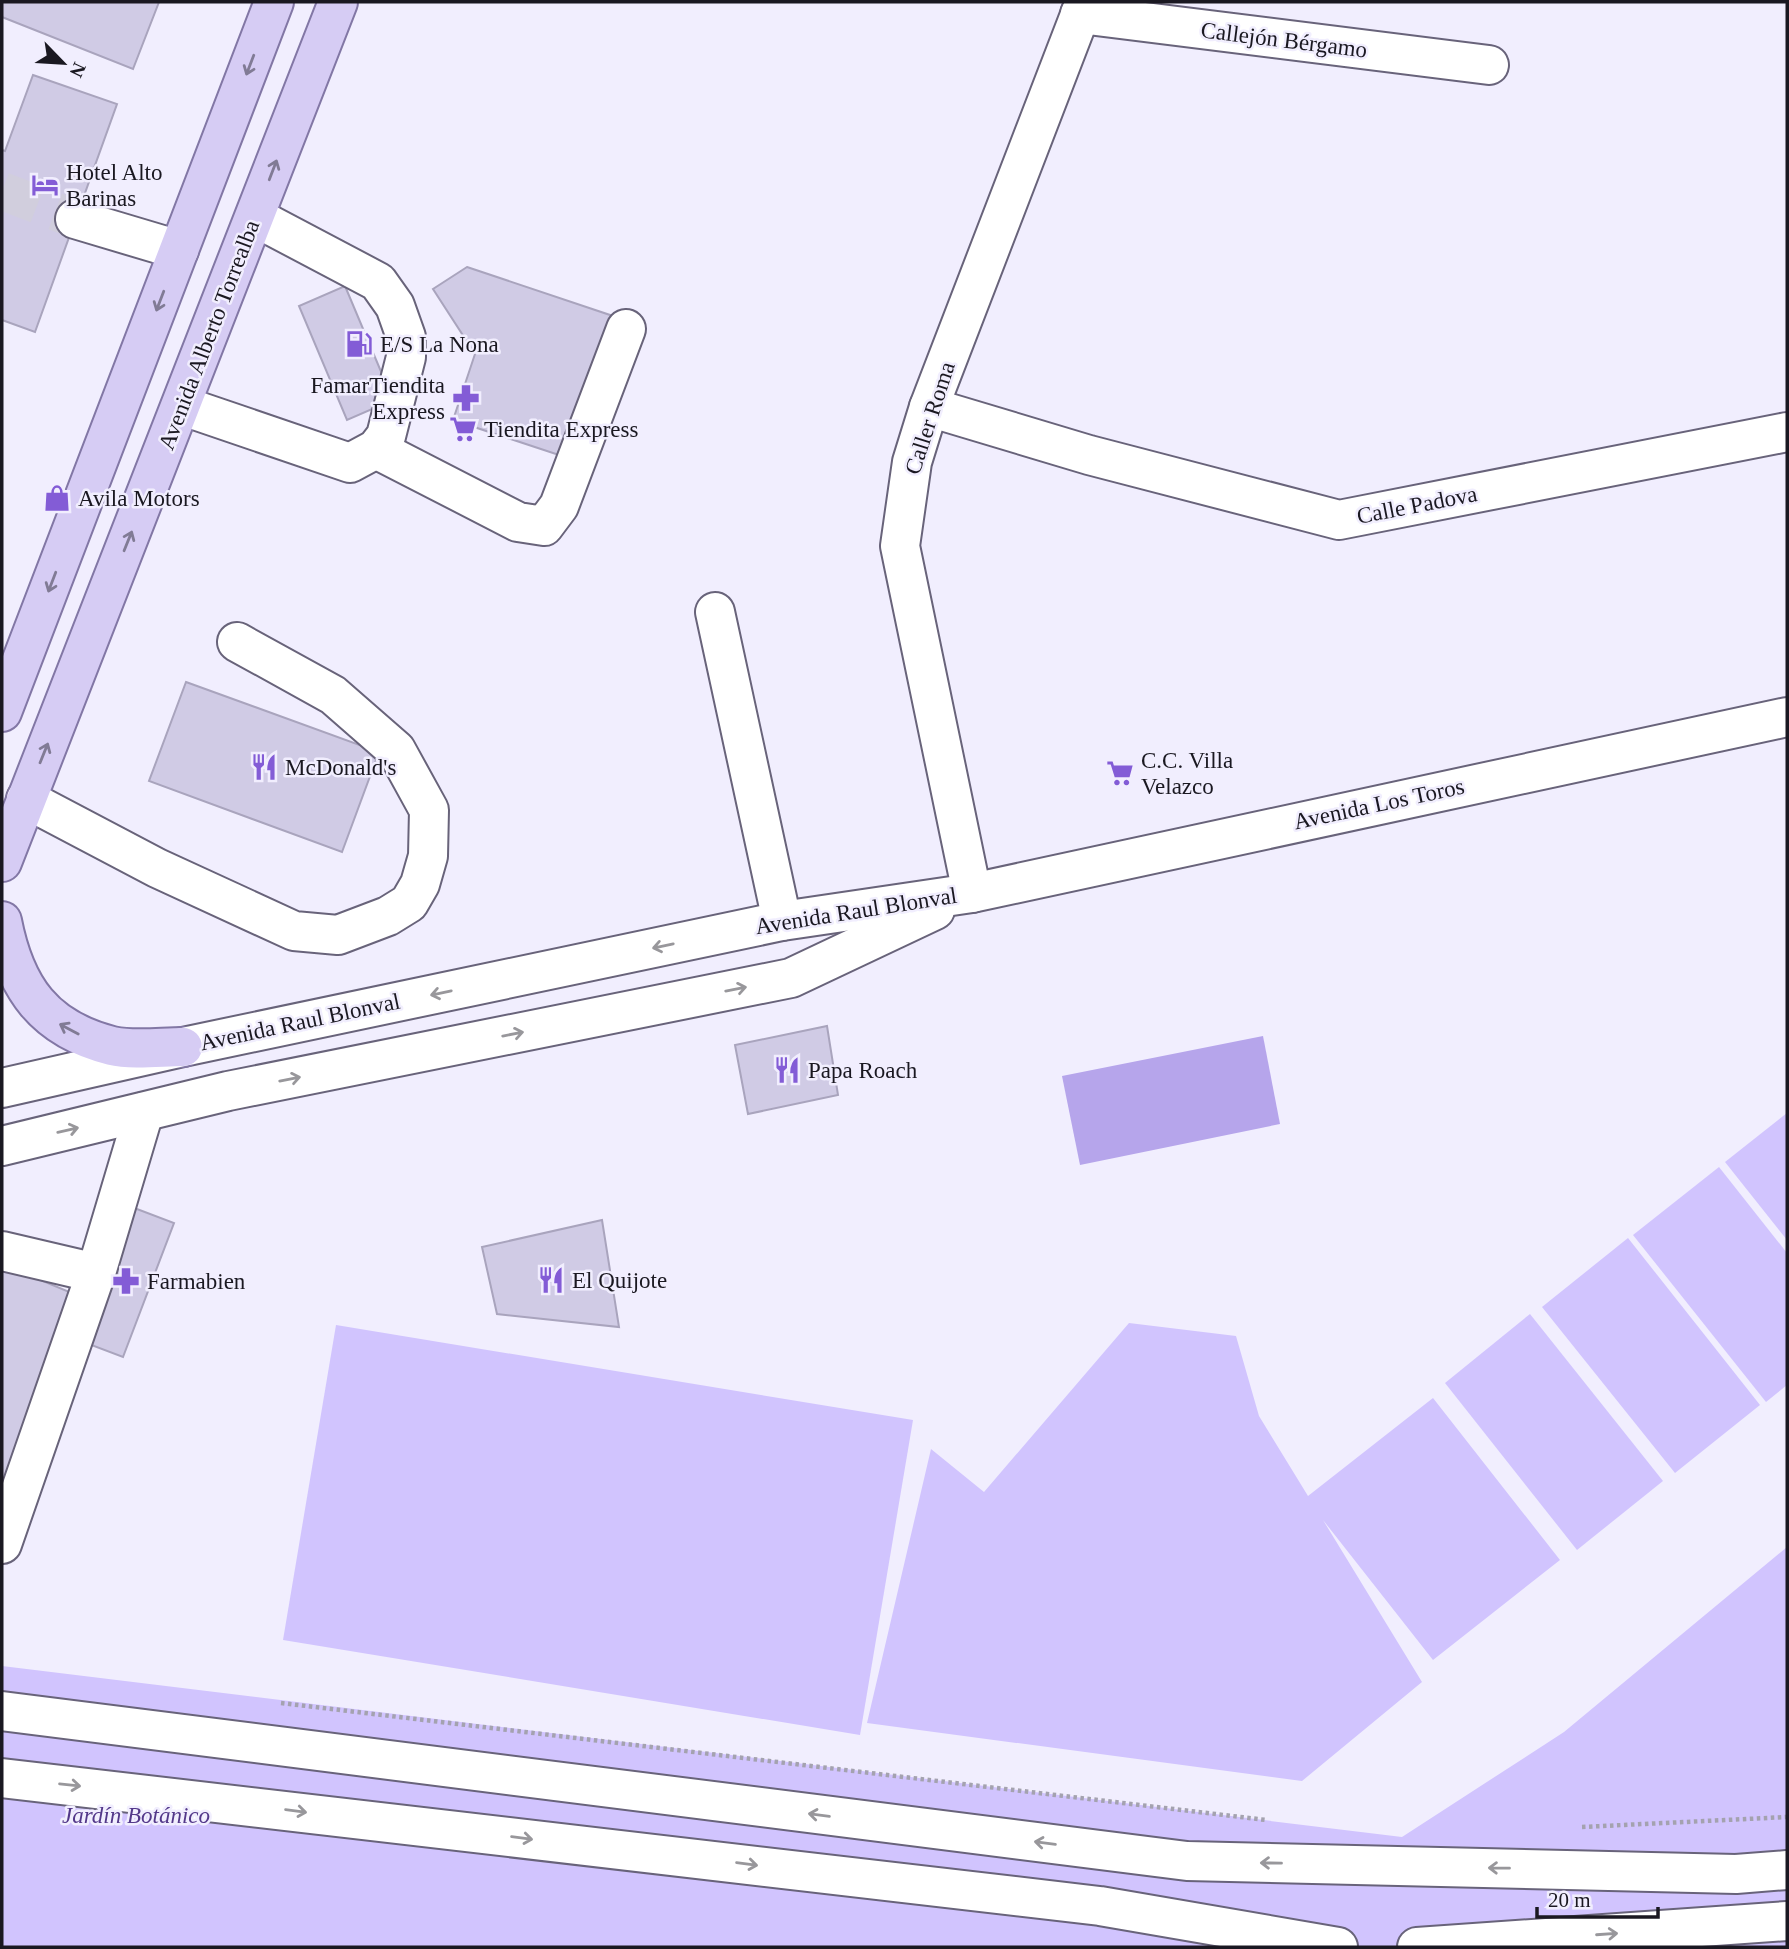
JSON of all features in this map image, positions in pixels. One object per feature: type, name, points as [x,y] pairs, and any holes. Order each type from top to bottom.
[{"type":"main road","points":[[2,712],[274,2]]},
{"type":"main road","name":"Avenida Alberto Torrealba","points":[[2,898],[3,859],[183,406],[338,2]]},
{"type":"main road","points":[[2,921],[7,946],[25,985],[44,1013],[60,1025],[115,1046],[183,1047]]},
{"type":"street","name":"Callejón Bérgamo","points":[[1082,8],[1489,65]]},
{"type":"street","name":"Caller Roma","points":[[972,893],[900,546],[912,461],[929,407],[1082,8]]},
{"type":"street","points":[[183,406],[350,463],[376,449],[386,436],[406,357],[406,337],[396,306],[378,282],[255,217]]},
{"type":"street","points":[[75,219],[179,250]]},
{"type":"street","points":[[376,449],[518,522],[544,526],[559,506],[626,330]]},
{"type":"street","name":"Calle Padova","points":[[929,407],[1090,455],[1339,520],[1787,432]]},
{"type":"street","points":[[715,612],[782,921]]},
{"type":"street","points":[[26,799],[146,862],[294,931],[338,935],[388,916],[409,903],[420,884],[428,856],[429,810],[396,750],[333,695],[237,642]]},
{"type":"street","name":"Avenida Los Toros","points":[[972,893],[1787,717]]},
{"type":"street","name":"Avenida Raul Blonval","points":[[2,1088],[183,1047],[782,921],[972,893]]},
{"type":"street","name":"Avenida Raul Blonval","points":[[2,1146],[241,1088],[791,978],[972,893]]},
{"type":"street","points":[[2,1544],[96,1273],[144,1112]]},
{"type":"street","points":[[2,1251],[96,1273]]},
{"type":"street","points":[[2,1711],[1187,1861],[1736,1874],[1787,1870]]},
{"type":"street","points":[[2,1777],[1100,1906],[1338,1947]]},
{"type":"street","points":[[1417,1947],[1787,1921]]},
{"type":"path","points":[[278,1702],[1280,1822]]},
{"type":"path","points":[[1581,1828],[1787,1817]]},
{"type":"green space","points":[[1787,1113],[1787,1240],[1725,1162]]},
{"type":"green space","points":[[1719,1167],[1787,1253],[1787,1385],[1766,1402],[1633,1235]]},
{"type":"green space","points":[[1628,1238],[1760,1405],[1675,1473],[1542,1307]]},
{"type":"green space","points":[[1530,1314],[1663,1481],[1577,1550],[1445,1383]]},
{"type":"green space","points":[[1129,1323],[1236,1336],[1259,1416],[1308,1496],[1433,1398],[1560,1560],[1433,1660],[1323,1520],[1422,1682],[1302,1781],[867,1723],[931,1449],[984,1492]]},
{"type":"green space","points":[[336,1325],[913,1420],[860,1735],[283,1640]]},
{"type":"green space","name":"Jardín Botánico","points":[[1787,1547],[1787,1947],[2,1947],[2,1666],[1402,1837],[1564,1732]]},
{"type":"shaded area","points":[[1263,1036],[1280,1124],[1080,1165],[1062,1076]]},
{"type":"building","points":[[2,2],[159,2],[133,69],[2,17]]},
{"type":"building","name":"Hotel Alto Barinas","points":[[33,75],[117,104],[35,332],[2,320],[2,150],[5,151]]},
{"type":"building","points":[[467,267],[616,317],[568,458],[453,420],[475,354],[433,289]]},
{"type":"building","points":[[345,286],[393,400],[347,420],[299,306]]},
{"type":"building","name":"McDonald's","points":[[186,682],[379,752],[342,852],[149,781]]},
{"type":"building","name":"Papa Roach","points":[[827,1026],[838,1095],[748,1114],[735,1045]]},
{"type":"building","name":"Farmabien","points":[[129,1206],[174,1223],[123,1357],[78,1340]]},
{"type":"building","name":"El Quijote","points":[[602,1220],[619,1327],[497,1314],[482,1247]]},
{"type":"building","points":[[2,1264],[79,1296],[2,1485]]},
{"type":"tunnel","points":[[2,191],[75,219]]},
{"type":"place","name":"Hotel Alto Barinas","points":[[45,185]]},
{"type":"place","name":"E/S La Nona","points":[[359,344]]},
{"type":"place","name":"FamarTiendita Express","points":[[466,398]]},
{"type":"place","name":"Tiendita Express","points":[[463,429]]},
{"type":"place","name":"Avila Motors","points":[[57,498]]},
{"type":"place","name":"McDonald's","points":[[264,767]]},
{"type":"place","name":"C.C. Villa Velazco","points":[[1120,773]]},
{"type":"place","name":"Papa Roach","points":[[787,1070]]},
{"type":"place","name":"El Quijote","points":[[551,1280]]},
{"type":"place","name":"Farmabien","points":[[126,1281]]}]
